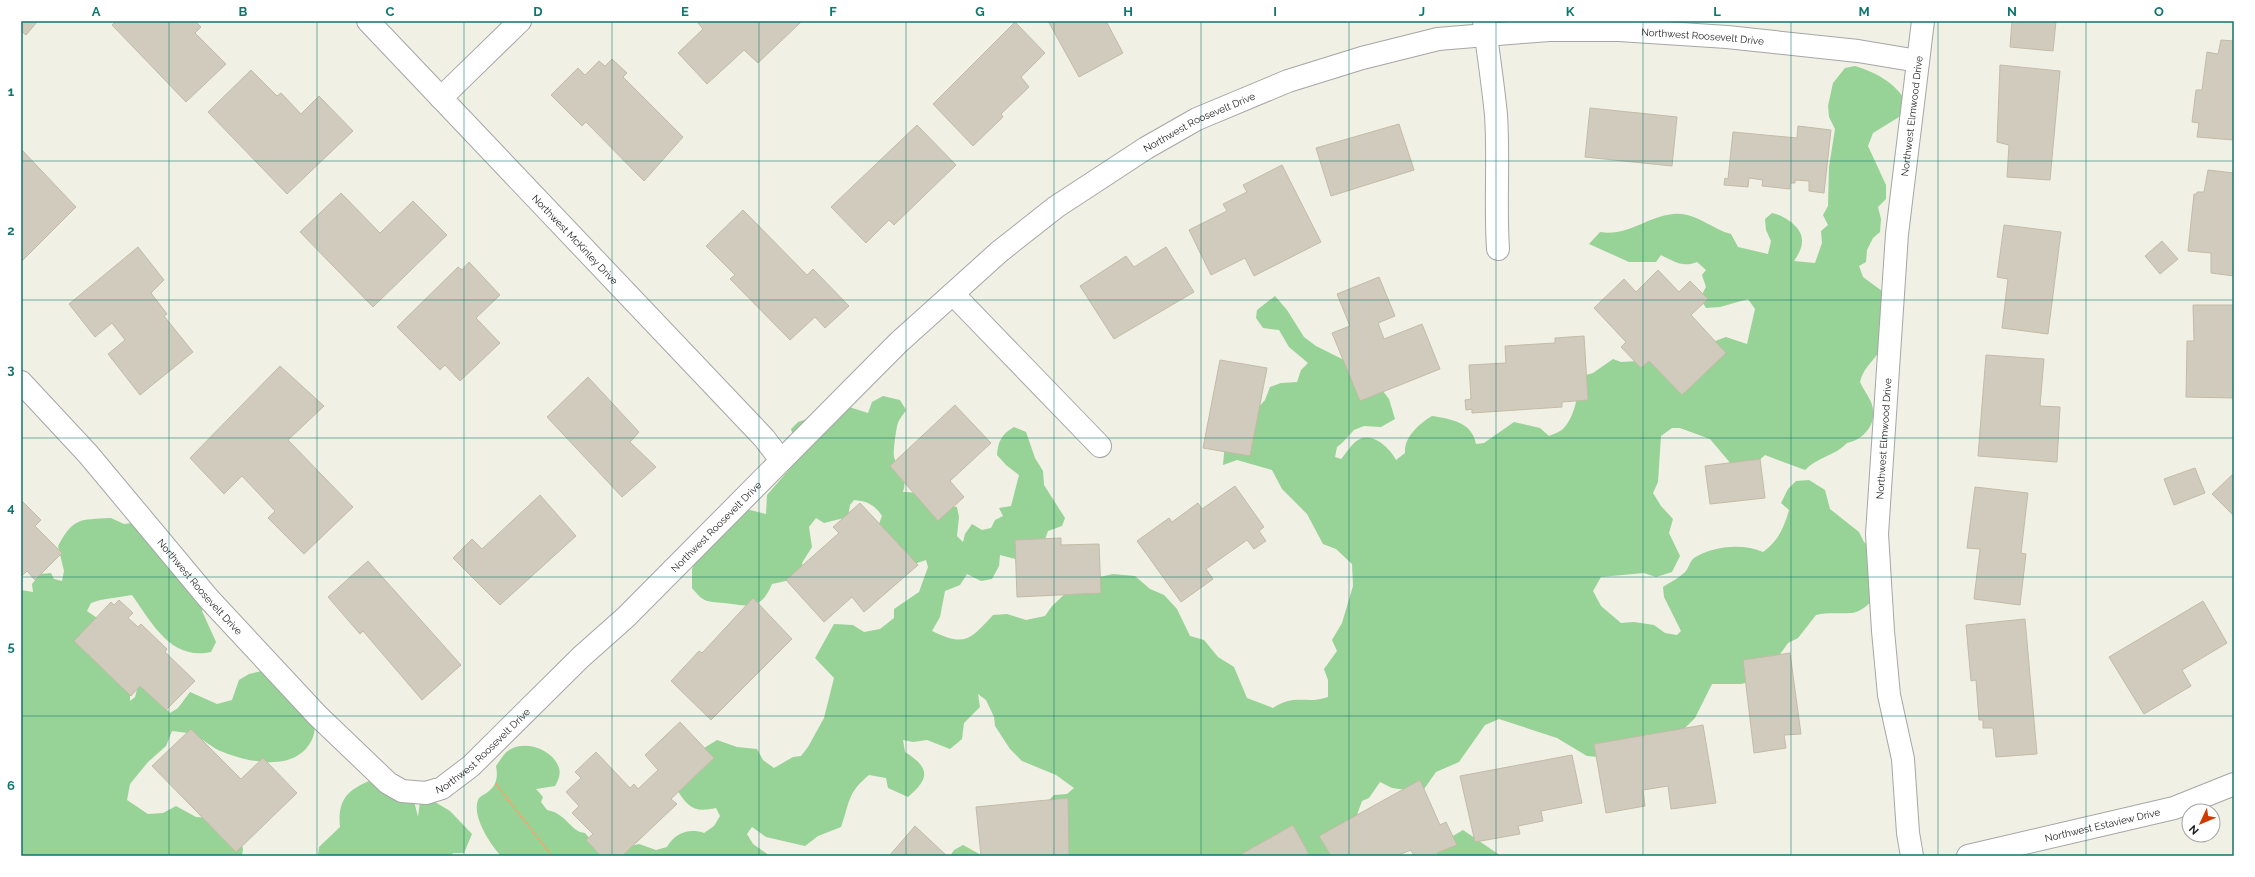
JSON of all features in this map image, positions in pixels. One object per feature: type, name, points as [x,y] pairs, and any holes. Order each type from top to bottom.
[{"type":"street","name":"Northwest McKinley Drive","points":[[368,21],[764,438],[781,460]]},
{"type":"street","points":[[441,98],[520,21]]},
{"type":"street","name":"Northwest Elmwood Drive","points":[[1912,856],[1908,833],[1903,759],[1889,695],[1882,631],[1877,534],[1897,234],[1923,21]]},
{"type":"street","points":[[1485,28],[1496,115],[1497,158],[1495,208],[1498,249]]},
{"type":"street","name":"Northwest Roosevelt Drive","points":[[21,382],[88,454],[209,599],[318,716],[388,782],[402,790],[426,793],[442,788],[478,760],[581,657],[638,606],[898,342],[999,252],[1056,207],[1146,148],[1197,119],[1288,81],[1362,58],[1485,28],[1619,30],[1727,37],[1858,51],[1918,61]]},
{"type":"street","points":[[952,294],[1100,446]]},
{"type":"street","name":"Northwest Estaview Drive","points":[[1968,856],[2174,808],[2234,784]]},
{"type":"path","points":[[478,760],[552,856]]},
{"type":"green space","points":[[1855,66],[1884,79],[1897,90],[1907,103],[1899,117],[1873,133],[1868,146],[1886,185],[1886,199],[1878,207],[1881,219],[1880,232],[1873,238],[1867,250],[1866,262],[1859,266],[1863,277],[1882,291],[1884,307],[1884,333],[1880,349],[1865,371],[1860,382],[1871,402],[1873,409],[1872,423],[1865,434],[1815,462],[1805,470],[1765,455],[1753,466],[1732,465],[1710,439],[1680,428],[1672,428],[1661,436],[1658,482],[1653,493],[1661,506],[1673,519],[1669,533],[1680,556],[1672,572],[1656,577],[1644,573],[1601,577],[1593,591],[1601,606],[1621,623],[1634,622],[1654,625],[1665,633],[1677,635],[1681,631],[1664,597],[1663,587],[1684,573],[1694,558],[1718,548],[1746,547],[1763,552],[1780,534],[1785,523],[1789,510],[1781,503],[1788,489],[1796,481],[1809,480],[1825,490],[1830,509],[1859,532],[1864,542],[1883,560],[1885,586],[1866,607],[1861,610],[1851,613],[1816,615],[1798,638],[1788,643],[1773,664],[1757,680],[1741,684],[1712,684],[1695,718],[1678,735],[1622,759],[1587,756],[1557,738],[1499,719],[1485,725],[1459,762],[1436,772],[1422,792],[1392,788],[1380,782],[1369,798],[1362,801],[1342,856],[995,856],[1054,795],[1067,794],[1074,788],[1056,775],[1022,761],[1010,749],[995,726],[994,717],[986,700],[978,694],[980,707],[964,723],[962,739],[950,749],[927,740],[913,742],[903,740],[905,752],[919,763],[923,768],[924,773],[921,784],[908,797],[888,788],[886,778],[869,775],[857,787],[850,798],[841,827],[818,836],[805,846],[766,837],[752,827],[747,834],[753,844],[770,856],[501,856],[487,837],[482,828],[477,812],[479,798],[494,786],[497,776],[496,766],[503,756],[510,749],[519,746],[533,747],[546,752],[556,762],[560,770],[555,786],[536,789],[543,797],[541,802],[547,810],[560,815],[576,830],[585,833],[595,845],[626,847],[639,844],[656,850],[667,847],[674,838],[683,833],[693,831],[704,833],[714,826],[720,816],[716,808],[702,810],[692,807],[685,801],[677,790],[701,750],[717,740],[737,747],[757,749],[763,760],[774,768],[793,757],[801,756],[808,747],[824,718],[834,678],[815,658],[834,624],[853,625],[864,632],[880,629],[894,618],[894,609],[919,592],[928,567],[926,560],[911,565],[877,529],[882,516],[879,512],[870,504],[863,501],[854,500],[850,505],[848,517],[824,523],[816,518],[809,527],[812,547],[802,563],[805,574],[795,579],[772,584],[768,593],[758,603],[753,605],[740,605],[703,599],[692,588],[692,569],[697,558],[746,509],[766,514],[767,495],[794,464],[798,453],[791,429],[798,422],[846,406],[868,413],[872,402],[883,396],[900,400],[906,410],[898,423],[894,451],[894,457],[904,477],[903,492],[910,492],[943,504],[957,507],[959,517],[957,536],[963,542],[965,534],[972,524],[982,530],[991,528],[995,520],[1003,516],[999,508],[1011,506],[1019,475],[1006,465],[997,455],[1001,438],[1006,432],[1014,427],[1026,432],[1035,458],[1043,471],[1044,485],[1065,518],[1062,526],[1048,531],[1043,545],[1023,561],[1000,555],[999,566],[992,579],[981,581],[967,574],[960,585],[945,591],[940,617],[932,631],[952,639],[960,640],[972,635],[993,615],[1007,614],[1026,620],[1045,616],[1052,606],[1067,592],[1091,579],[1113,574],[1135,576],[1150,589],[1164,595],[1177,609],[1190,636],[1204,640],[1218,657],[1234,667],[1247,698],[1273,708],[1288,701],[1313,700],[1328,697],[1328,680],[1324,669],[1337,651],[1332,640],[1342,623],[1353,586],[1352,564],[1336,549],[1323,544],[1307,514],[1282,489],[1272,470],[1237,460],[1223,465],[1225,443],[1265,400],[1270,387],[1281,383],[1297,382],[1301,370],[1308,363],[1289,347],[1279,330],[1263,328],[1256,318],[1257,310],[1275,296],[1287,310],[1304,337],[1316,346],[1350,363],[1379,386],[1389,399],[1395,419],[1381,427],[1364,426],[1354,430],[1337,447],[1335,457],[1341,459],[1355,442],[1363,438],[1369,438],[1375,439],[1385,446],[1396,460],[1405,453],[1405,447],[1413,432],[1432,416],[1453,420],[1465,426],[1474,437],[1476,444],[1484,443],[1514,422],[1540,428],[1549,436],[1563,429],[1571,418],[1577,397],[1579,377],[1593,373],[1613,359],[1621,362],[1637,361],[1710,343],[1726,337],[1747,344],[1755,309],[1748,299],[1720,307],[1706,308],[1700,298],[1706,287],[1702,275],[1706,270],[1697,262],[1692,264],[1683,264],[1661,255],[1656,262],[1629,262],[1589,244],[1600,232],[1619,232],[1663,216],[1681,214],[1696,218],[1731,234],[1738,247],[1768,254],[1771,241],[1766,230],[1765,219],[1772,213],[1792,222],[1799,231],[1802,244],[1800,252],[1794,261],[1815,263],[1822,243],[1821,231],[1828,225],[1823,215],[1828,206],[1829,167],[1835,129],[1829,117],[1828,106],[1833,83],[1845,68]]},
{"type":"green space","points":[[111,518],[124,524],[140,522],[205,600],[202,611],[216,642],[211,652],[197,653],[185,651],[174,645],[155,628],[132,595],[100,600],[91,603],[87,611],[100,620],[130,689],[130,701],[135,697],[138,686],[143,683],[170,713],[178,708],[190,692],[217,704],[232,700],[239,680],[249,674],[262,671],[315,718],[314,735],[306,748],[297,756],[273,762],[260,762],[234,756],[214,748],[195,735],[172,731],[166,746],[148,762],[130,784],[127,800],[148,814],[163,813],[176,806],[196,817],[210,818],[240,838],[243,849],[242,856],[21,856],[21,590],[33,592],[32,584],[40,574],[51,573],[54,579],[62,581],[64,571],[58,546],[69,530],[73,525],[84,520]]},
{"type":"green space","points":[[374,779],[414,801],[418,817],[420,801],[430,799],[450,811],[472,834],[464,853],[453,853],[451,856],[318,856],[319,847],[340,827],[341,809],[346,796],[351,791]]},
{"type":"green space","points":[[1463,830],[1501,856],[1437,856],[1436,846]]},
{"type":"green space","points":[[963,845],[983,856],[950,856],[954,850]]},
{"type":"building","points":[[21,21],[37,22],[26,35],[21,31]]},
{"type":"building","points":[[116,21],[195,21],[201,27],[195,33],[226,64],[186,102],[112,25]]},
{"type":"building","points":[[700,21],[801,22],[758,63],[744,50],[707,84],[678,53],[703,29],[698,23]]},
{"type":"building","points":[[1048,21],[1106,21],[1123,53],[1079,77]]},
{"type":"building","points":[[2012,21],[2056,21],[2053,51],[2010,47]]},
{"type":"building","points":[[1015,22],[1045,53],[1021,77],[1029,87],[1001,114],[1003,117],[973,146],[933,104]]},
{"type":"building","points":[[2221,40],[2234,41],[2234,140],[2197,137],[2199,123],[2192,122],[2196,90],[2202,90],[2207,52],[2218,54]]},
{"type":"building","points":[[612,59],[627,73],[623,77],[683,137],[644,181],[586,122],[582,126],[551,95],[578,68],[585,75],[599,61],[605,66]]},
{"type":"building","points":[[2000,65],[2060,71],[2050,180],[2007,177],[2009,145],[1997,142]]},
{"type":"building","points":[[251,70],[277,96],[281,93],[301,114],[319,96],[353,131],[287,194],[208,112]]},
{"type":"building","points":[[1590,108],[1677,117],[1672,166],[1585,157]]},
{"type":"building","points":[[1399,124],[1414,170],[1331,196],[1316,148]]},
{"type":"building","points":[[917,125],[956,165],[894,225],[889,220],[866,243],[831,207]]},
{"type":"building","points":[[1798,126],[1831,130],[1824,193],[1809,191],[1809,181],[1795,180],[1795,183],[1790,183],[1790,189],[1762,186],[1763,180],[1749,178],[1748,187],[1724,185],[1725,178],[1728,179],[1733,132],[1797,138]]},
{"type":"building","points":[[21,149],[76,207],[21,262]]},
{"type":"building","points":[[1282,165],[1321,242],[1254,276],[1245,258],[1211,275],[1189,230],[1227,211],[1223,204],[1247,192],[1243,185]]},
{"type":"building","points":[[2208,170],[2234,173],[2234,276],[2211,273],[2211,253],[2188,251],[2194,194],[2197,194],[2197,192],[2204,192]]},
{"type":"building","points":[[341,193],[380,233],[413,201],[447,235],[373,307],[300,232]]},
{"type":"building","points":[[743,210],[807,275],[813,269],[849,306],[825,328],[815,317],[790,340],[730,279],[735,275],[706,246]]},
{"type":"building","points":[[2004,225],[2061,232],[2048,334],[2002,328],[2008,279],[1997,277]]},
{"type":"building","points":[[2162,241],[2178,259],[2160,274],[2145,256]]},
{"type":"building","points":[[138,247],[164,280],[151,293],[167,314],[164,316],[193,352],[140,395],[108,354],[125,340],[112,323],[95,337],[69,304]]},
{"type":"building","points":[[1166,247],[1194,292],[1114,339],[1080,286],[1126,256],[1134,267]]},
{"type":"building","points":[[469,262],[500,295],[476,318],[500,343],[460,381],[445,365],[440,370],[397,327],[458,267],[462,270]]},
{"type":"building","points":[[1658,270],[1679,292],[1690,281],[1708,299],[1691,315],[1726,353],[1682,395],[1649,361],[1641,368],[1621,347],[1626,342],[1594,308],[1624,279],[1636,292]]},
{"type":"building","points":[[1379,277],[1395,316],[1378,323],[1384,339],[1422,324],[1440,369],[1360,401],[1332,333],[1350,326],[1337,294]]},
{"type":"building","points":[[2193,305],[2234,305],[2234,398],[2186,397],[2187,341],[2194,341]]},
{"type":"building","points":[[1584,336],[1588,400],[1562,402],[1562,407],[1472,413],[1472,409],[1466,410],[1465,400],[1471,399],[1469,365],[1506,363],[1505,346],[1555,343],[1555,338]]},
{"type":"building","points":[[1986,355],[2044,359],[2040,406],[2060,407],[2057,462],[1978,456]]},
{"type":"building","points":[[1220,360],[1267,368],[1250,456],[1203,448]]},
{"type":"building","points":[[280,366],[324,406],[288,440],[353,507],[304,554],[268,518],[275,511],[242,476],[224,494],[190,458]]},
{"type":"building","points":[[588,377],[639,432],[630,442],[656,467],[622,497],[547,417]]},
{"type":"building","points":[[955,405],[991,443],[950,481],[964,497],[938,521],[890,466]]},
{"type":"building","points":[[1760,459],[1765,498],[1710,504],[1705,466]]},
{"type":"building","points":[[2195,468],[2205,493],[2174,505],[2164,479]]},
{"type":"building","points":[[2234,473],[2234,516],[2212,494]]},
{"type":"building","points":[[1235,486],[1264,527],[1259,531],[1266,541],[1254,549],[1247,540],[1206,569],[1213,579],[1181,602],[1137,541],[1169,518],[1172,522],[1198,503],[1202,509]]},
{"type":"building","points":[[1975,487],[2028,493],[2021,553],[2026,554],[2020,605],[1974,599],[1980,549],[1967,548]]},
{"type":"building","points":[[540,495],[576,536],[500,605],[453,558],[472,539],[482,549]]},
{"type":"building","points":[[21,500],[41,520],[35,526],[62,553],[35,580],[27,571],[21,577]]},
{"type":"building","points":[[860,503],[918,565],[864,612],[852,597],[824,622],[786,580],[839,533],[833,527]]},
{"type":"building","points":[[1061,538],[1061,545],[1099,544],[1101,593],[1017,597],[1015,540]]},
{"type":"building","points":[[368,561],[461,665],[422,700],[363,631],[360,634],[328,597]]},
{"type":"building","points":[[753,598],[792,639],[711,720],[671,681],[699,651],[702,653]]},
{"type":"building","points":[[119,600],[133,613],[128,618],[138,627],[141,624],[167,649],[165,652],[195,681],[166,710],[140,686],[131,696],[74,641],[111,602],[114,605]]},
{"type":"building","points":[[2203,601],[2227,643],[2182,670],[2191,686],[2144,714],[2109,657]]},
{"type":"building","points":[[2025,619],[2037,754],[1996,757],[1993,728],[1983,728],[1983,720],[1979,720],[1976,680],[1971,681],[1966,625]]},
{"type":"building","points":[[1790,653],[1801,734],[1784,735],[1786,748],[1754,753],[1743,660]]},
{"type":"building","points":[[680,722],[714,758],[671,799],[677,804],[622,856],[601,856],[586,840],[593,834],[572,813],[579,806],[566,792],[581,778],[575,772],[596,752],[630,788],[634,784],[638,789],[658,770],[645,755]]},
{"type":"building","points":[[1703,725],[1716,803],[1671,809],[1668,786],[1643,790],[1645,806],[1606,813],[1594,744]]},
{"type":"building","points":[[191,729],[241,779],[263,758],[297,793],[236,852],[152,766]]},
{"type":"building","points":[[1572,755],[1582,803],[1541,811],[1543,821],[1518,826],[1520,834],[1475,842],[1460,776]]},
{"type":"building","points":[[1420,780],[1440,825],[1446,822],[1457,845],[1429,856],[1414,856],[1411,850],[1396,856],[1331,856],[1319,836]]},
{"type":"building","points":[[1068,798],[1069,856],[981,856],[976,807]]},
{"type":"building","points":[[1293,825],[1310,856],[1238,856]]},
{"type":"building","points":[[915,826],[947,856],[889,856]]}]
